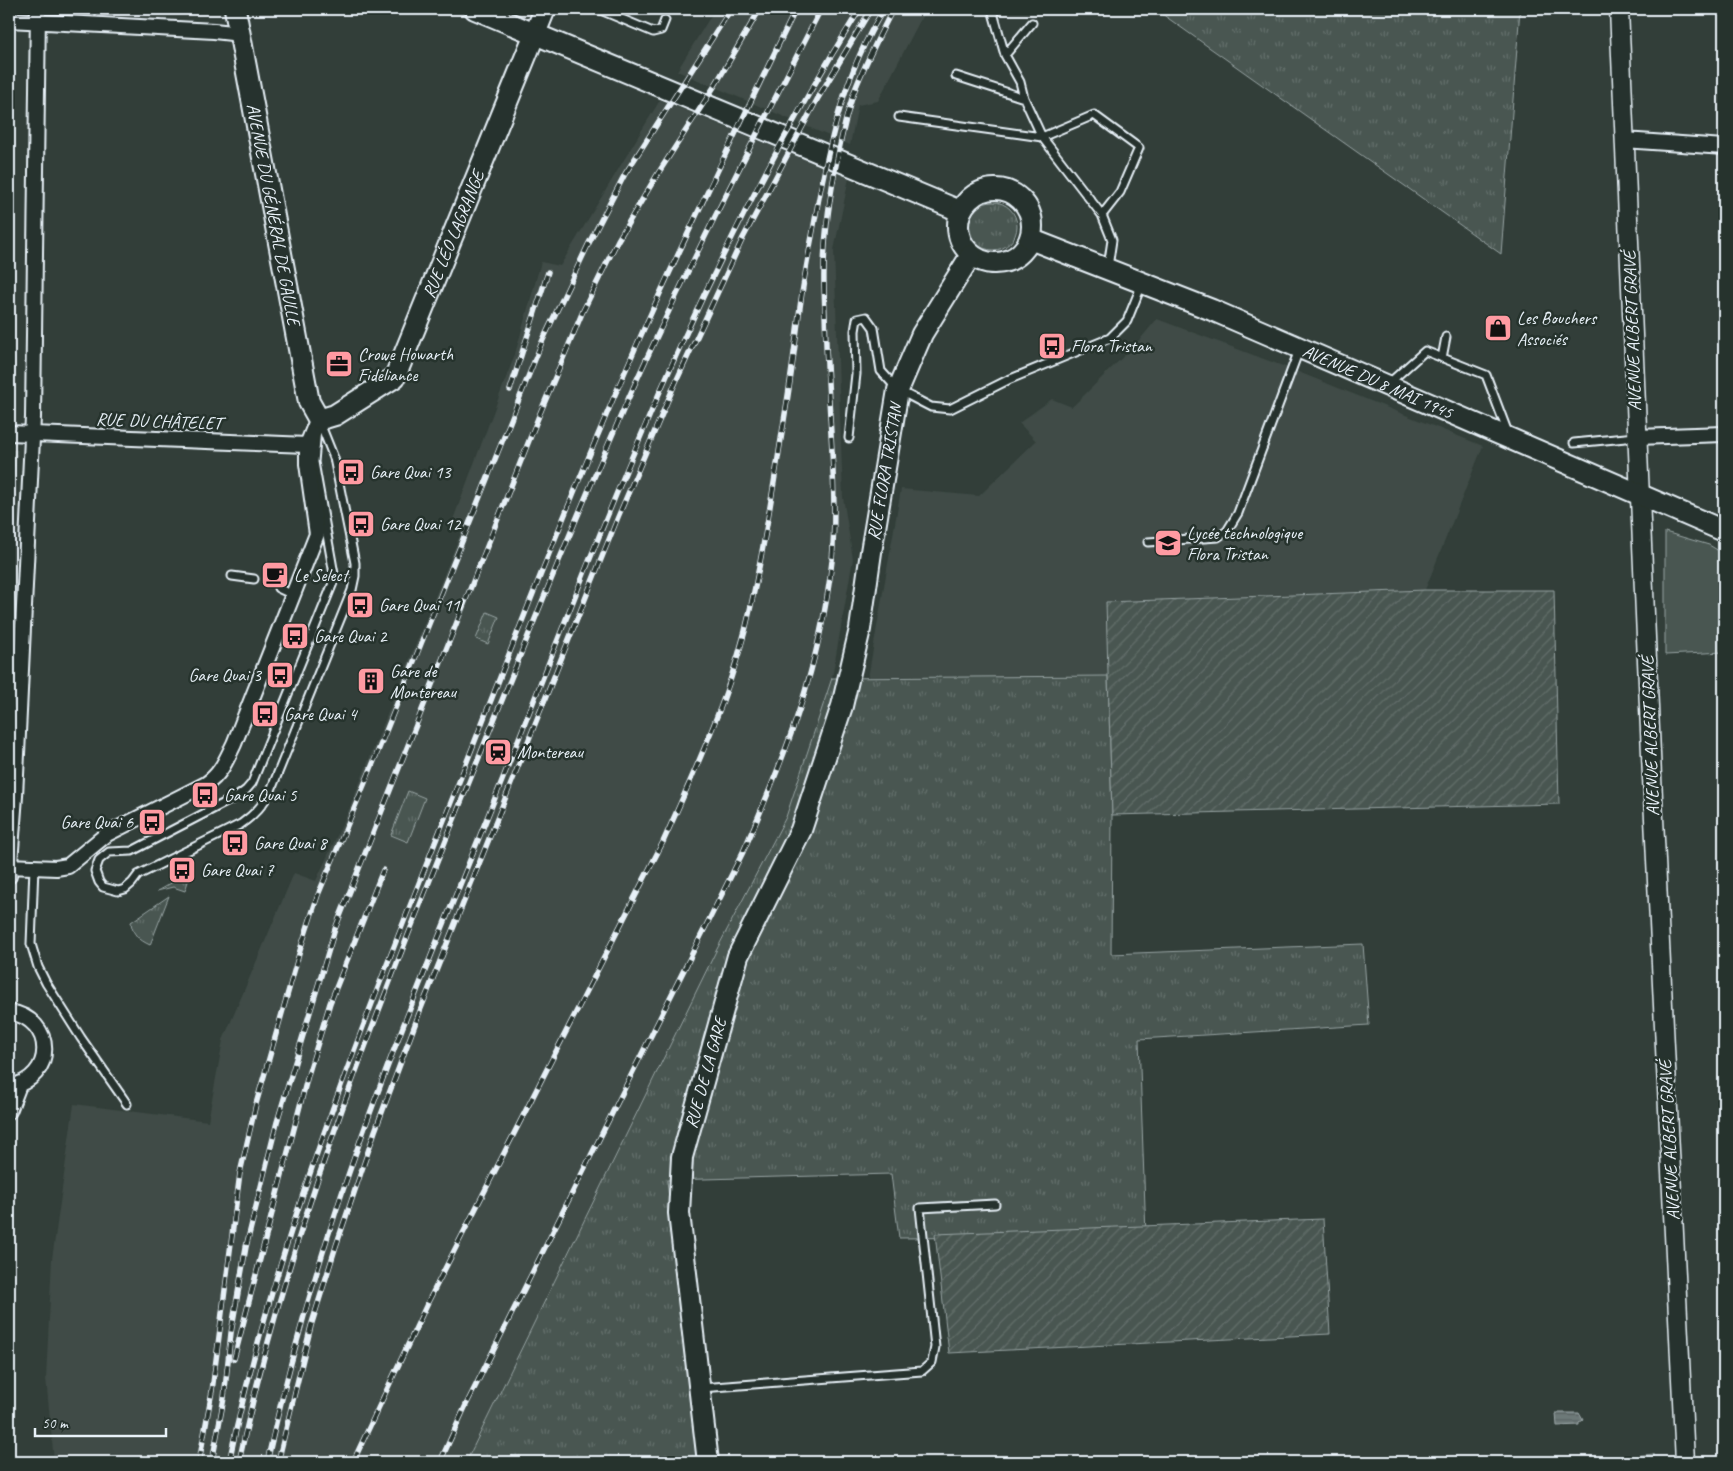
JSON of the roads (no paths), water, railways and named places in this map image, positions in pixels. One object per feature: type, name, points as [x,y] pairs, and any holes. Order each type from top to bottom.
[{"type":"main road","name":"AVENUE DU GÉNÉRAL DE GAULLE","points":[[235,9],[309,402],[318,418]]},
{"type":"main road","points":[[475,9],[960,211]]},
{"type":"main road","name":"RUE LÉO LAGRANGE","points":[[318,418],[335,415],[395,377],[545,9]]},
{"type":"main road","points":[[990,189],[1002,189],[1014,194],[1024,202],[1030,213],[1032,226],[1030,238],[1024,249],[1015,257],[1005,262],[981,261],[963,246],[958,235],[960,211],[967,200],[977,193],[990,189]]},
{"type":"main road","name":"AVENUE DU 8 MAI 1945","points":[[1030,238],[1142,284],[1212,310],[1640,493],[1724,531]]},
{"type":"main road","name":"RUE FLORA TRISTAN","points":[[842,706],[860,629],[870,552],[898,390],[922,334],[971,254]]},
{"type":"main road","name":"RUE DE LA GARE","points":[[708,1462],[701,1388],[679,1212],[682,1157],[738,956],[800,830],[842,706]]},
{"type":"street","name":"AVENUE ALBERT GRAVÉ","points":[[1619,9],[1652,777],[1685,1462]]},
{"type":"street","points":[[9,20],[38,15],[241,34]]},
{"type":"street","points":[[9,876],[32,434],[38,15]]},
{"type":"street","points":[[1624,140],[1724,147]]},
{"type":"street","points":[[9,866],[68,866],[107,834],[214,778],[223,767],[234,744],[317,534],[307,464],[307,445],[318,418]]},
{"type":"street","name":"RUE DU CHÂTELET","points":[[9,433],[307,445]]},
{"type":"street","points":[[1637,437],[1724,434]]},
{"type":"street","points":[[9,1006],[9,1012],[24,1016],[36,1025],[42,1036],[44,1047],[43,1060],[38,1071],[30,1079],[14,1086],[9,1111]]},
{"type":"lane","points":[[598,9],[653,32],[661,30],[666,20]]},
{"type":"lane","points":[[992,9],[1006,55],[1020,82],[1024,98],[1042,137],[1102,215],[1112,240],[1107,270]]},
{"type":"lane","points":[[1006,55],[1032,23]]},
{"type":"lane","points":[[956,76],[1024,98]]},
{"type":"lane","points":[[899,117],[1042,137],[1094,115],[1139,148],[1120,192],[1102,215]]},
{"type":"lane","points":[[849,438],[856,374],[855,330],[857,319],[866,317],[874,328],[881,371],[898,390],[931,407],[950,409],[1008,380],[1110,338],[1127,322],[1142,284]]},
{"type":"lane","points":[[1442,358],[1446,337]]},
{"type":"lane","points":[[1148,542],[1218,537],[1227,531],[1238,513],[1300,348]]},
{"type":"lane","points":[[1386,385],[1425,351],[1486,375],[1510,438]]},
{"type":"lane","points":[[318,418],[334,458],[355,563],[355,576],[352,590],[271,790],[262,806],[253,816],[241,824],[138,875],[125,889],[111,890],[104,887],[99,882],[95,871],[99,860],[103,856],[109,852],[132,851],[238,796],[252,783],[329,592],[334,574],[314,462],[318,418]]},
{"type":"lane","points":[[1574,443],[1637,437]]},
{"type":"lane","points":[[232,576],[254,579]]},
{"type":"lane","points":[[278,588],[293,595]]},
{"type":"lane","points":[[34,867],[31,944],[38,967],[46,984],[81,1038],[127,1104]]},
{"type":"lane","points":[[701,1388],[922,1371],[932,1362],[935,1347],[920,1208],[994,1204]]},
{"type":"railway","points":[[199,1462],[212,1391],[240,1173],[256,1104],[301,947],[318,895],[372,766],[542,342],[589,243],[625,174],[731,9]]},
{"type":"railway","points":[[212,1462],[224,1398],[231,1333],[246,1247],[277,1122],[335,929],[538,418],[583,311],[618,240],[657,175],[714,87],[760,9]]},
{"type":"railway","points":[[229,1462],[248,1379],[296,1215],[383,974],[539,578],[612,401],[696,216],[796,9]]},
{"type":"railway","points":[[239,1462],[258,1380],[304,1220],[331,1140],[389,983],[451,827],[560,557],[651,348],[698,250],[821,9]]},
{"type":"railway","points":[[267,1462],[310,1295],[360,1140],[402,1029],[605,522],[686,333],[739,222],[797,114],[860,9]]},
{"type":"railway","points":[[278,1462],[311,1326],[375,1131],[420,1011],[618,517],[674,386],[743,238],[818,98],[871,9]]},
{"type":"railway","points":[[353,1462],[428,1302],[663,842],[698,764],[729,685],[745,631],[768,520],[804,278],[827,160],[840,108],[849,82],[870,33],[884,9]]},
{"type":"railway","points":[[440,1462],[466,1405],[743,852],[787,746],[810,675],[826,600],[833,543],[833,471],[824,285],[824,252],[829,204],[841,139],[854,92],[872,50],[893,9]]},
{"type":"railway","points":[[510,390],[548,272]]},
{"type":"railway","points":[[234,1359],[308,1075],[330,1003],[383,870]]},
{"type":"place","name":"Les Bouchers Associés","points":[[1498,328]]},
{"type":"place","name":"Flora Tristan","points":[[1052,346]]},
{"type":"place","name":"Crowe Howarth Fideliance","points":[[339,364]]},
{"type":"place","name":"Gare Quai 13","points":[[351,472]]},
{"type":"place","name":"Gare Quai 12","points":[[361,524]]},
{"type":"place","name":"Lycée technologique Flora Tristan","points":[[1168,543]]},
{"type":"place","name":"Le Select","points":[[275,575]]},
{"type":"place","name":"Gare Quai 11","points":[[360,605]]},
{"type":"place","name":"Gare Quai 2","points":[[295,636]]},
{"type":"place","name":"Gare Quai 3","points":[[280,675]]},
{"type":"place","name":"Gare de Montereau","points":[[371,681]]},
{"type":"place","name":"Gare Quai 4","points":[[265,714]]},
{"type":"place","name":"Montereau","points":[[498,752]]},
{"type":"place","name":"Gare Quai 5","points":[[205,795]]},
{"type":"place","name":"Gare Quai 6","points":[[152,822]]},
{"type":"place","name":"Gare Quai 8","points":[[235,843]]},
{"type":"place","name":"Gare Quai 7","points":[[182,870]]}]
